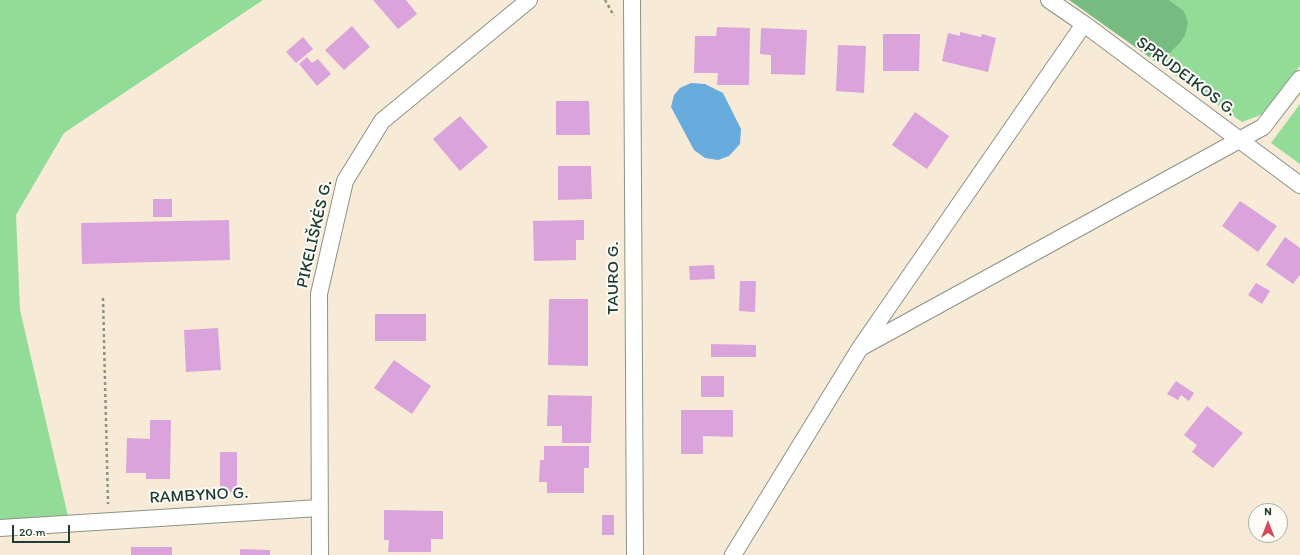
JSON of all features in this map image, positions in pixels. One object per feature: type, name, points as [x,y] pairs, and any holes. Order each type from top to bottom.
[{"type":"street","name":"PIKELIŠKĖS G.","points":[[320,555],[319,294],[345,181],[382,122],[528,0]]},
{"type":"street","name":"TAURO G.","points":[[632,0],[635,555]]},
{"type":"street","name":"SPRUDEIKOS G.","points":[[1048,0],[1084,24],[1300,184]]},
{"type":"street","points":[[733,555],[860,348],[1084,24]]},
{"type":"street","points":[[860,348],[1263,127],[1300,79]]},
{"type":"street","name":"RAMBYNO G.","points":[[0,528],[319,508]]},
{"type":"path","points":[[103,298],[109,520]]},
{"type":"green space","points":[[0,0],[263,0],[64,133],[16,215],[20,310],[68,516],[0,520]]},
{"type":"green space","points":[[1069,0],[1169,0],[1183,10],[1188,22],[1185,35],[1180,43],[1159,64]]},
{"type":"green space","points":[[1169,0],[1300,0],[1300,66],[1263,114],[1242,122],[1159,64],[1180,43],[1183,10]]},
{"type":"green space","points":[[1300,104],[1300,164],[1271,143]]},
{"type":"water","points":[[691,83],[705,84],[723,93],[741,129],[740,144],[729,156],[718,160],[705,158],[694,150],[671,107],[674,95],[680,88]]},
{"type":"building","points":[[373,0],[406,0],[417,14],[398,29]]},
{"type":"building","points":[[352,26],[370,47],[344,70],[325,50]]},
{"type":"building","points":[[717,27],[750,28],[749,85],[717,85],[718,73],[694,73],[695,36],[716,36]]},
{"type":"building","points":[[761,28],[807,30],[805,75],[771,74],[771,55],[760,54]]},
{"type":"building","points":[[960,32],[981,37],[982,34],[996,38],[988,72],[942,61],[948,33],[960,36]]},
{"type":"building","points":[[883,34],[920,34],[919,71],[883,71]]},
{"type":"building","points":[[303,37],[313,49],[296,63],[286,52]]},
{"type":"building","points":[[838,45],[866,46],[864,93],[836,91]]},
{"type":"building","points":[[307,57],[312,63],[318,59],[331,74],[317,86],[299,64]]},
{"type":"building","points":[[556,101],[589,101],[590,135],[556,135]]},
{"type":"building","points":[[915,112],[949,136],[927,169],[892,145]]},
{"type":"building","points":[[460,116],[488,147],[460,171],[433,139]]},
{"type":"building","points":[[558,166],[591,166],[592,199],[558,200]]},
{"type":"building","points":[[153,199],[172,199],[172,217],[153,217]]},
{"type":"building","points":[[1240,201],[1277,226],[1258,252],[1222,226]]},
{"type":"building","points":[[229,220],[230,260],[82,264],[81,223]]},
{"type":"building","points":[[584,220],[584,240],[576,240],[576,260],[534,261],[533,221]]},
{"type":"building","points":[[1285,237],[1300,248],[1300,275],[1293,284],[1266,265]]},
{"type":"building","points":[[714,265],[715,279],[690,280],[689,266]]},
{"type":"building","points":[[740,281],[756,281],[755,312],[739,311]]},
{"type":"building","points":[[1256,283],[1270,291],[1262,304],[1248,295]]},
{"type":"building","points":[[549,299],[588,299],[588,366],[548,365]]},
{"type":"building","points":[[375,314],[426,314],[426,341],[375,341]]},
{"type":"building","points":[[218,328],[221,370],[186,372],[184,330]]},
{"type":"building","points":[[711,344],[756,345],[756,357],[711,357]]},
{"type":"building","points":[[394,360],[431,386],[412,414],[374,388]]},
{"type":"building","points":[[701,376],[724,376],[724,397],[701,397]]},
{"type":"building","points":[[1176,381],[1194,393],[1189,401],[1181,395],[1178,400],[1167,394]]},
{"type":"building","points":[[548,395],[592,396],[591,443],[562,443],[562,426],[547,426]]},
{"type":"building","points":[[1207,406],[1243,433],[1213,468],[1192,452],[1197,445],[1184,435]]},
{"type":"building","points":[[681,410],[733,410],[733,437],[703,436],[703,454],[681,454]]},
{"type":"building","points":[[150,420],[171,420],[170,479],[146,479],[146,473],[126,473],[127,438],[150,439]]},
{"type":"building","points":[[544,446],[589,446],[589,468],[584,468],[584,493],[547,493],[547,482],[539,482],[540,460],[544,460]]},
{"type":"building","points":[[220,452],[237,452],[237,492],[220,492]]},
{"type":"building","points":[[384,510],[443,511],[443,539],[431,539],[431,552],[388,552],[389,540],[384,540]]},
{"type":"building","points":[[602,515],[614,515],[614,535],[602,535]]},
{"type":"building","points":[[131,547],[172,547],[172,555],[131,555]]},
{"type":"building","points":[[240,549],[270,550],[270,555],[240,555]]}]
